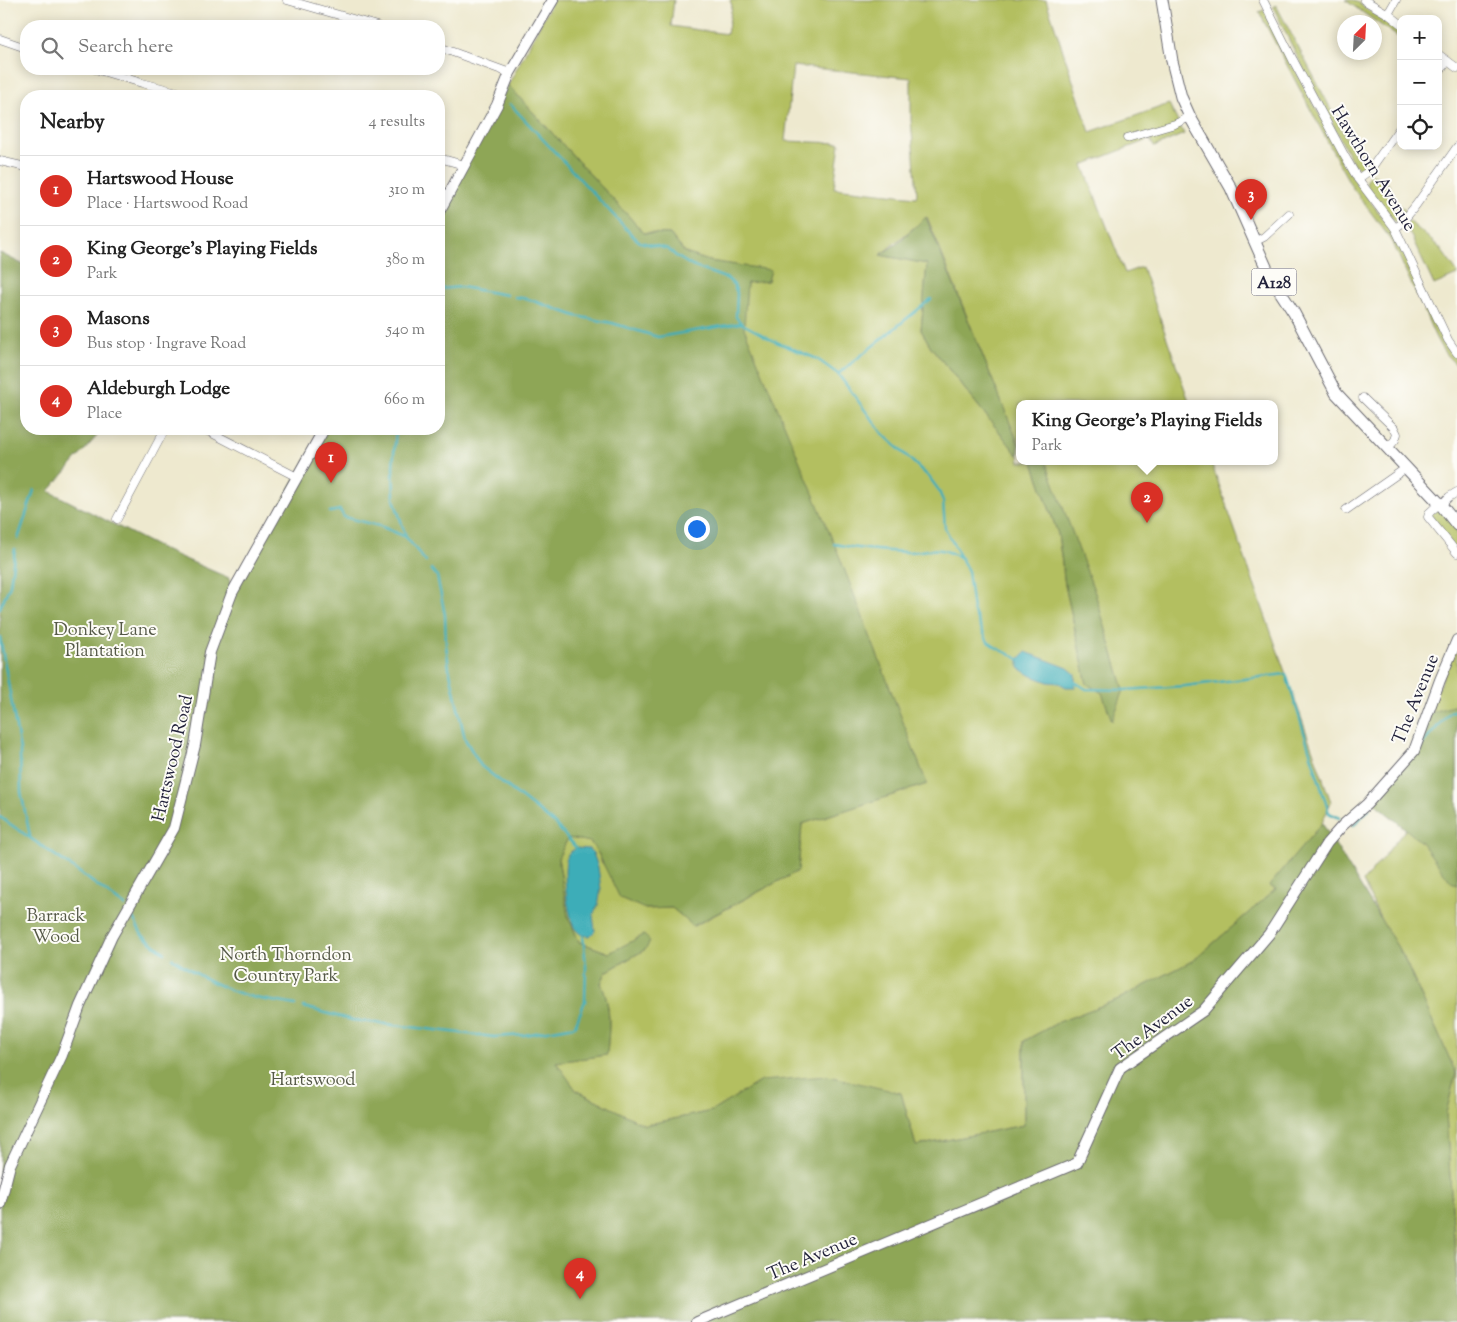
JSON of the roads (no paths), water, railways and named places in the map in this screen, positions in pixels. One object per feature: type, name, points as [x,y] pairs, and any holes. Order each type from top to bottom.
[{"type":"main road","name":"A128","points":[[1162,0],[1176,78],[1182,97],[1190,117],[1231,188],[1270,276],[1294,313],[1336,393],[1440,504],[1457,525]]},
{"type":"street","points":[[287,0],[356,20]]},
{"type":"street","points":[[445,201],[496,105],[510,73],[553,0]]},
{"type":"street","name":"Hawthorn Avenue","points":[[1263,0],[1313,99],[1358,179],[1396,228],[1448,340],[1457,353]]},
{"type":"street","points":[[1364,0],[1397,21]]},
{"type":"street","points":[[1388,14],[1396,0]]},
{"type":"street","points":[[0,40],[20,46]]},
{"type":"street","points":[[445,49],[510,73]]},
{"type":"street","points":[[1442,57],[1457,68]]},
{"type":"street","points":[[1442,68],[1447,61]]},
{"type":"street","points":[[115,75],[169,90]]},
{"type":"street","points":[[1127,138],[1175,124],[1190,117]]},
{"type":"street","points":[[1358,179],[1370,170],[1397,132]]},
{"type":"street","points":[[1396,228],[1416,205],[1457,147]]},
{"type":"street","points":[[445,160],[464,165]]},
{"type":"street","points":[[0,161],[20,165]]},
{"type":"street","points":[[1254,242],[1264,237],[1290,214]]},
{"type":"street","points":[[1363,398],[1394,428],[1397,434],[1395,440],[1388,448]]},
{"type":"street","points":[[117,519],[162,435]]},
{"type":"street","points":[[216,435],[297,477]]},
{"type":"street","name":"Hartswood Road","points":[[0,1204],[10,1165],[62,1055],[80,1006],[112,936],[174,828],[195,745],[210,652],[232,593],[321,435]]},
{"type":"street","points":[[1346,510],[1406,468]]},
{"type":"street","points":[[1457,492],[1429,513],[1428,517],[1457,553]]},
{"type":"street","name":"The Avenue","points":[[697,1322],[1077,1163],[1120,1068],[1203,1011],[1270,934],[1327,843],[1343,825],[1367,804],[1414,752],[1440,680],[1457,640]]},
{"type":"water","points":[[1026,652],[1068,668],[1075,674],[1075,687],[1066,687],[1059,683],[1048,682],[1032,676],[1019,668],[1019,659]]},
{"type":"water","points":[[576,848],[589,849],[593,853],[598,867],[601,889],[598,905],[593,915],[595,931],[590,936],[582,935],[576,930],[570,915],[566,892],[566,859],[569,853]]},
{"type":"waterway","points":[[510,104],[640,242],[668,249],[692,266],[728,279],[734,285],[737,293],[736,317],[741,323],[774,341],[817,359],[838,374],[882,433],[929,477],[938,489],[943,501],[945,528],[968,571],[973,610],[980,626],[988,642],[1019,659]]},
{"type":"waterway","points":[[445,288],[461,287],[507,295]]},
{"type":"waterway","points":[[515,297],[528,299],[576,316],[612,323],[658,337],[741,323]]},
{"type":"waterway","points":[[838,374],[931,299]]},
{"type":"waterway","points":[[396,435],[393,466],[394,499],[406,537],[426,562]]},
{"type":"waterway","points":[[18,539],[34,490]]},
{"type":"waterway","points":[[330,512],[340,510],[344,517],[380,526],[406,537]]},
{"type":"waterway","points":[[834,544],[896,552],[940,550],[947,551],[962,559]]},
{"type":"waterway","points":[[0,608],[10,585],[15,549]]},
{"type":"waterway","points":[[431,569],[437,576],[445,615],[449,668],[465,739],[481,766],[555,824],[576,848]]},
{"type":"waterway","points":[[0,637],[20,750],[21,792],[30,836]]},
{"type":"waterway","points":[[1075,682],[1086,689],[1124,690],[1185,686],[1286,674],[1329,813],[1340,818]]},
{"type":"waterway","points":[[1420,747],[1450,712],[1457,710]]},
{"type":"waterway","points":[[1354,825],[1369,809]]},
{"type":"waterway","points":[[0,817],[125,906]]},
{"type":"waterway","points":[[130,912],[142,935],[165,953]]},
{"type":"waterway","points":[[303,1007],[352,1020],[494,1037],[524,1035],[575,1026],[585,1001],[586,966],[583,936]]},
{"type":"waterway","points":[[172,958],[202,977],[223,987],[256,998],[295,1005]]},
{"type":"place","name":"Masons","points":[[1251,220]]},
{"type":"place","name":"Hartswood House","points":[[331,483]]},
{"type":"place","name":"King George's Playing Fields","points":[[1147,523]]},
{"type":"place","name":"Aldeburgh Lodge","points":[[580,1299]]},
{"type":"park label","name":"Donkey Lane Plantation","points":[[105,639]]},
{"type":"park label","name":"Barrack Wood","points":[[56,925]]},
{"type":"park label","name":"North Thorndon Country Park","points":[[286,964]]},
{"type":"park label","name":"Hartswood","points":[[313,1079]]}]
